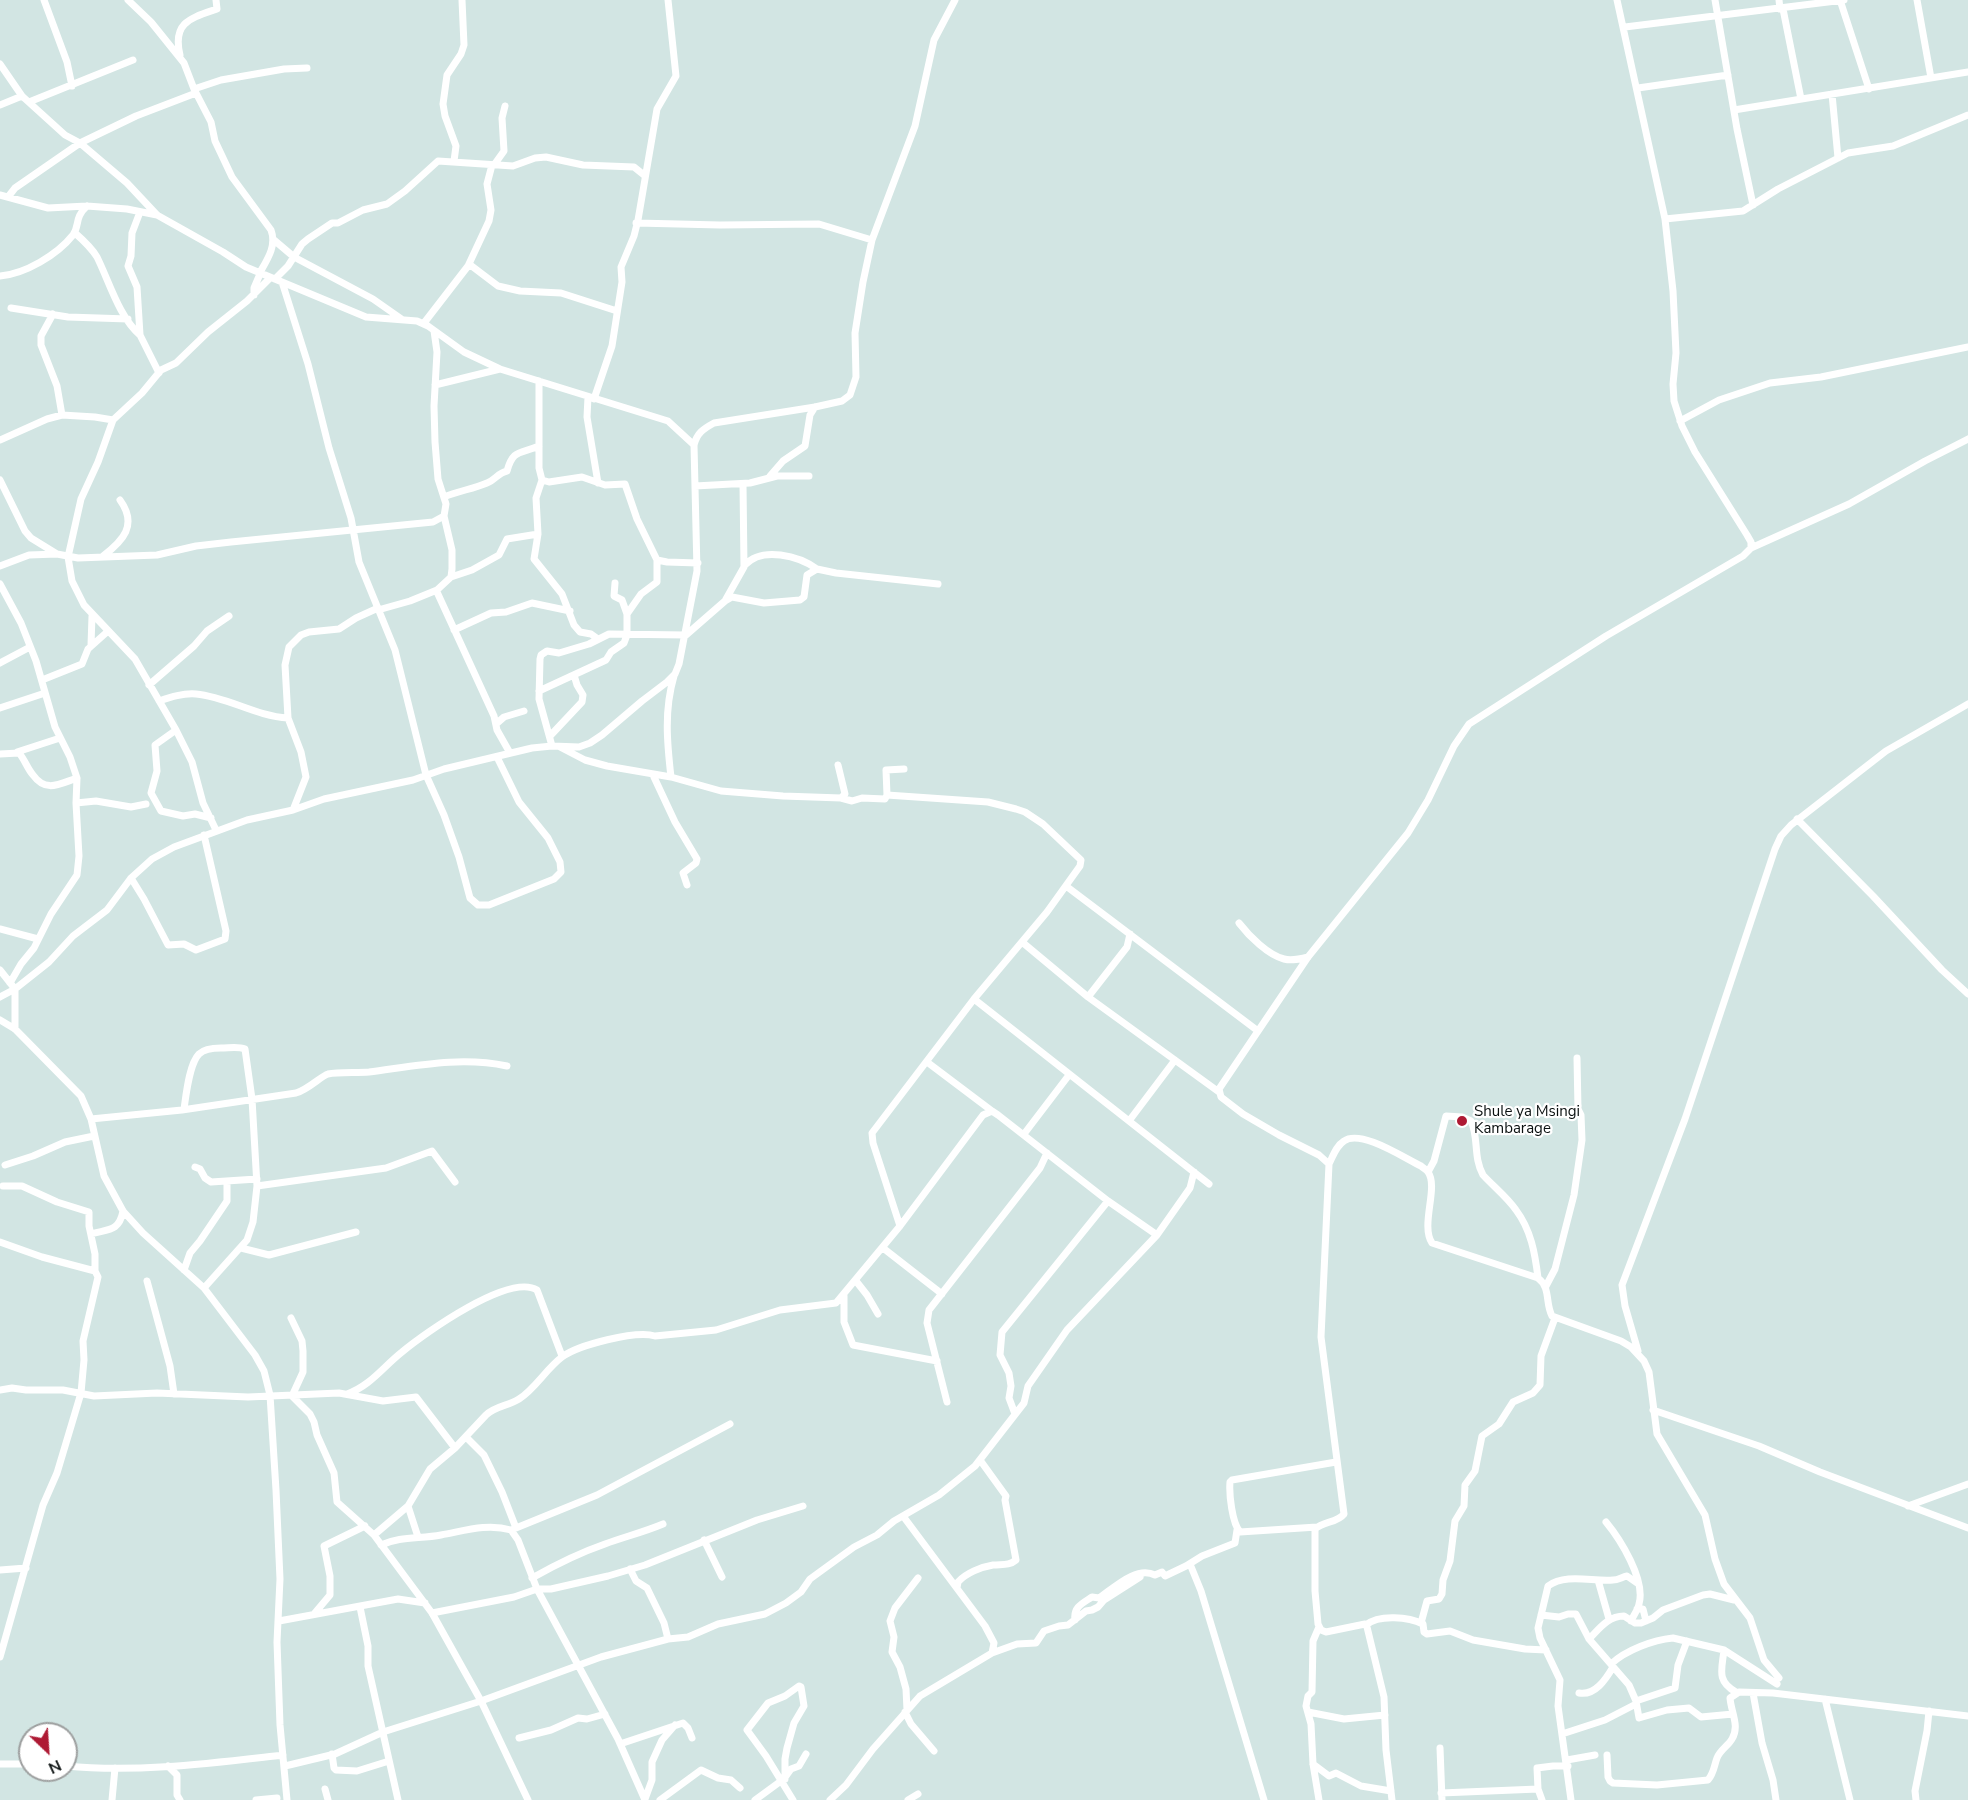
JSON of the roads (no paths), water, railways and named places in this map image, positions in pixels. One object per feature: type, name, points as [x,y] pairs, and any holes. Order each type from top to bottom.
[{"type":"street","points":[[44,0],[67,62],[72,86]]},
{"type":"street","points":[[128,0],[147,16],[180,58],[212,122],[215,141],[232,177],[271,230],[274,240],[294,257],[373,299],[403,320]]},
{"type":"street","points":[[180,58],[177,42],[179,32],[194,16],[217,9],[216,0]]},
{"type":"street","points":[[454,161],[456,146],[443,104],[447,75],[461,54],[464,45],[462,0]]},
{"type":"street","points":[[598,483],[587,417],[591,398],[612,346],[622,282],[621,267],[634,236],[657,109],[676,76],[668,0]]},
{"type":"street","points":[[672,777],[667,719],[669,693],[680,664],[698,563],[694,445],[700,432],[714,423],[815,406],[848,398],[856,377],[855,333],[862,282],[872,240],[915,126],[934,40],[955,0]]},
{"type":"street","points":[[1617,0],[1625,27],[1665,219],[1676,343],[1673,397],[1680,421],[1695,452],[1747,535],[1751,548]]},
{"type":"street","points":[[1715,0],[1753,205]]},
{"type":"street","points":[[1779,0],[1801,99]]},
{"type":"street","points":[[1625,27],[1842,0],[1869,88]]},
{"type":"street","points":[[1917,0],[1931,78]]},
{"type":"street","points":[[29,102],[133,60]]},
{"type":"street","points":[[0,64],[22,96],[65,135],[80,143],[127,183],[157,215],[260,274],[366,317],[424,323],[464,352],[500,369],[668,421],[694,445]]},
{"type":"street","points":[[4,196],[80,143],[195,91],[204,84],[284,69],[308,68]]},
{"type":"street","points":[[1734,110],[1968,72]]},
{"type":"street","points":[[1638,88],[1728,75]]},
{"type":"street","points":[[1832,94],[1838,158]]},
{"type":"street","points":[[0,105],[22,96]]},
{"type":"street","points":[[424,323],[469,264],[490,217],[487,184],[493,165],[502,154],[505,145],[502,118],[505,106]]},
{"type":"street","points":[[1665,219],[1737,212],[1838,158],[1859,150],[1900,144],[1968,115]]},
{"type":"street","points":[[216,830],[203,803],[192,762],[135,658],[92,616],[75,589],[68,557],[81,499],[98,462],[113,420],[159,374],[176,363],[208,332],[231,316],[254,294],[276,280],[302,244],[330,224],[338,223],[363,210],[382,206],[394,200],[434,162],[443,160],[518,166],[535,158],[546,157],[583,165],[634,167],[644,175]]},
{"type":"street","points":[[4,196],[55,208],[87,206],[157,215]]},
{"type":"street","points":[[0,276],[22,272],[58,248],[75,233],[78,216],[87,206]]},
{"type":"street","points":[[140,212],[132,234],[128,266],[137,287],[140,335]]},
{"type":"street","points":[[636,223],[819,224],[872,240]]},
{"type":"street","points":[[75,233],[95,255],[102,273],[128,319],[140,335],[159,374]]},
{"type":"street","points":[[254,294],[254,288],[274,240]]},
{"type":"street","points":[[469,264],[498,286],[520,291],[561,293],[617,311]]},
{"type":"street","points":[[276,280],[308,364],[329,448],[354,531],[359,562],[397,657],[426,775],[459,857],[470,898],[478,905],[489,905],[554,879],[561,870],[560,862],[548,838],[519,802],[497,757]]},
{"type":"street","points":[[11,308],[68,316],[128,319]]},
{"type":"street","points":[[53,314],[41,336],[41,345],[57,386],[62,415]]},
{"type":"street","points":[[434,331],[437,352],[434,406],[436,460],[438,479],[446,504],[444,516],[452,550],[451,577]]},
{"type":"street","points":[[1680,421],[1719,400],[1770,383],[1821,377],[1968,347]]},
{"type":"street","points":[[435,385],[500,369]]},
{"type":"street","points":[[539,381],[539,468],[542,480],[536,498],[538,534],[534,559],[562,594],[580,633],[591,634],[598,639]]},
{"type":"street","points":[[770,476],[783,461],[805,446],[810,414],[815,406]]},
{"type":"street","points":[[0,440],[47,419],[62,415],[113,420]]},
{"type":"street","points":[[1219,1092],[1308,957],[1408,833],[1428,800],[1457,739],[1469,724],[1606,636],[1743,556],[1751,548],[1842,507],[1968,439]]},
{"type":"street","points":[[444,497],[488,483],[500,473],[507,471],[509,460],[517,453],[539,446]]},
{"type":"street","points":[[695,486],[753,483],[770,476],[809,476]]},
{"type":"street","points":[[542,480],[549,482],[582,477],[609,486],[623,483],[626,486],[637,519],[657,560],[657,582],[641,594],[627,614]]},
{"type":"street","points":[[0,480],[25,531],[31,538],[57,554],[68,557],[157,555],[219,544],[433,522],[444,516]]},
{"type":"street","points":[[725,601],[745,565],[743,484]]},
{"type":"street","points":[[103,556],[123,540],[126,532],[127,513],[120,500]]},
{"type":"street","points":[[293,810],[306,777],[301,752],[288,718],[285,665],[289,647],[301,635],[339,629],[356,618],[378,609],[410,601],[437,590],[451,577],[472,570],[499,555],[507,538],[538,534]]},
{"type":"street","points":[[0,566],[29,555],[57,554]]},
{"type":"street","points":[[745,565],[754,557],[768,555],[799,559],[817,569],[836,573],[938,584]]},
{"type":"street","points":[[657,560],[698,563]]},
{"type":"street","points":[[817,569],[807,575],[804,597],[800,600],[764,603],[732,597],[686,635],[609,634],[589,644],[560,652],[544,652],[540,659],[540,709],[549,736],[555,746],[597,763],[672,777],[721,791],[841,798],[852,801],[862,798],[883,799],[887,795],[988,802],[1025,812],[1043,824],[1080,858],[1080,866],[1066,886],[974,999],[871,1135],[900,1226]]},
{"type":"street","points":[[539,691],[607,659],[611,652],[624,643],[627,635],[627,614],[622,600],[614,596],[615,583]]},
{"type":"street","points":[[0,584],[21,623],[42,680],[55,727],[74,764],[77,778],[79,856],[77,875],[51,914],[34,948],[21,964],[12,986],[15,1029]]},
{"type":"street","points":[[437,590],[510,753]]},
{"type":"street","points":[[454,630],[491,613],[506,612],[532,603],[570,611]]},
{"type":"street","points":[[42,680],[82,664],[91,645],[92,616]]},
{"type":"street","points":[[148,685],[194,646],[207,631],[229,616]]},
{"type":"street","points":[[91,645],[107,632]]},
{"type":"street","points":[[0,663],[30,647]]},
{"type":"street","points":[[0,997],[12,986],[49,962],[73,936],[98,918],[131,878],[160,854],[216,830],[324,800],[413,780],[510,753],[555,746],[579,747],[590,743],[660,689],[675,674]]},
{"type":"street","points":[[549,736],[580,705],[583,698],[583,692],[577,686],[574,675]]},
{"type":"street","points":[[0,708],[45,693]]},
{"type":"street","points":[[159,701],[181,694],[195,694],[224,700],[263,715],[288,718]]},
{"type":"street","points":[[1579,1693],[1591,1692],[1603,1681],[1612,1665],[1627,1654],[1673,1638],[1724,1650],[1778,1681],[1764,1660],[1750,1618],[1724,1584],[1718,1569],[1705,1515],[1657,1434],[1649,1372],[1639,1355],[1626,1313],[1622,1285],[1685,1119],[1781,836],[1797,819],[1886,751],[1968,704]]},
{"type":"street","points":[[496,724],[504,717],[524,711]]},
{"type":"street","points":[[176,730],[158,742],[155,747],[157,771],[151,793],[161,811],[183,816],[195,814],[210,818]]},
{"type":"street","points":[[0,754],[17,752],[60,738]]},
{"type":"street","points":[[17,752],[23,757],[33,776],[45,786],[77,778]]},
{"type":"street","points":[[838,765],[845,794],[841,798]]},
{"type":"street","points":[[887,795],[886,770],[904,769]]},
{"type":"street","points":[[653,775],[675,822],[697,859],[696,863],[683,873],[687,885]]},
{"type":"street","points":[[76,803],[96,801],[131,807],[146,804]]},
{"type":"street","points":[[1797,819],[1942,970],[1968,994]]},
{"type":"street","points":[[131,878],[168,945],[184,944],[196,950],[223,940],[227,936],[204,835]]},
{"type":"street","points":[[1066,886],[1258,1031]]},
{"type":"street","points":[[1239,923],[1250,937],[1282,959],[1308,957]]},
{"type":"street","points":[[0,929],[38,939]]},
{"type":"street","points":[[1088,997],[1127,947],[1130,934]]},
{"type":"street","points":[[1022,942],[1088,997],[1219,1092],[1221,1097],[1243,1114],[1319,1155],[1329,1164]]},
{"type":"street","points":[[0,970],[12,986]]},
{"type":"street","points":[[974,999],[1209,1184]]},
{"type":"street","points":[[0,1020],[15,1029],[47,1064],[74,1088],[85,1103],[91,1119],[104,1176],[123,1211],[142,1233],[204,1288],[255,1355],[264,1371],[270,1395],[280,1579],[277,1642],[287,1800]]},
{"type":"street","points":[[184,1109],[197,1055],[217,1048],[241,1047],[245,1050],[252,1099],[257,1182],[253,1222],[247,1240],[204,1288]]},
{"type":"street","points":[[1577,1058],[1578,1109],[1581,1115],[1582,1140],[1574,1195],[1556,1269],[1546,1286],[1548,1307],[1555,1318],[1621,1341],[1639,1355]]},
{"type":"street","points":[[1129,1121],[1175,1060]]},
{"type":"street","points":[[91,1119],[184,1109],[303,1091],[328,1074],[348,1074],[456,1061],[488,1062],[507,1066]]},
{"type":"street","points":[[927,1062],[1024,1134],[1108,1201],[1157,1235]]},
{"type":"street","points":[[1024,1134],[1069,1075]]},
{"type":"street","points":[[374,1535],[408,1506],[430,1469],[455,1448],[491,1410],[522,1397],[562,1356],[587,1346],[628,1336],[647,1334],[655,1336],[716,1329],[780,1310],[833,1304],[844,1296],[883,1248],[980,1119],[992,1112]]},
{"type":"street","points":[[1428,1172],[1434,1161],[1446,1116],[1462,1117],[1471,1121],[1479,1168],[1519,1215],[1532,1242],[1538,1278]]},
{"type":"street","points":[[5,1165],[65,1142],[94,1136]]},
{"type":"street","points":[[1237,1530],[1242,1533],[1317,1527],[1340,1519],[1344,1514],[1321,1337],[1329,1164],[1339,1145],[1352,1137],[1360,1137],[1421,1166],[1428,1172],[1431,1187],[1428,1219],[1429,1238],[1432,1243],[1538,1278],[1546,1286]]},
{"type":"street","points":[[195,1167],[200,1168],[209,1181],[257,1182],[386,1168],[432,1151],[455,1182]]},
{"type":"street","points":[[947,1402],[927,1323],[929,1310],[1040,1168],[1047,1153]]},
{"type":"street","points":[[285,1766],[332,1755],[383,1732],[481,1701],[601,1657],[668,1639],[688,1637],[720,1623],[767,1614],[788,1602],[801,1592],[810,1579],[855,1547],[944,1491],[980,1460],[1026,1399],[1028,1386],[1067,1330],[1157,1235],[1190,1188],[1194,1172]]},
{"type":"street","points":[[184,1270],[190,1253],[201,1241],[228,1199],[227,1181]]},
{"type":"street","points":[[0,1657],[3,1636],[26,1568],[43,1505],[57,1473],[81,1393],[84,1360],[82,1341],[98,1279],[88,1211],[57,1202],[22,1186],[3,1185]]},
{"type":"street","points":[[1015,1414],[1009,1398],[1011,1386],[1009,1373],[1000,1355],[1002,1332],[1108,1201]]},
{"type":"street","points":[[91,1234],[118,1226],[123,1211]]},
{"type":"street","points":[[241,1248],[269,1254],[356,1232]]},
{"type":"street","points":[[0,1242],[42,1257],[95,1270]]},
{"type":"street","points":[[883,1248],[942,1294]]},
{"type":"street","points":[[147,1281],[166,1349],[174,1394]]},
{"type":"street","points":[[856,1281],[878,1314]]},
{"type":"street","points":[[347,1394],[362,1388],[400,1354],[438,1326],[476,1303],[516,1287],[530,1286],[537,1290],[562,1356]]},
{"type":"street","points":[[844,1296],[844,1322],[853,1345],[936,1361]]},
{"type":"street","points":[[291,1318],[302,1341],[303,1351],[303,1372],[292,1396]]},
{"type":"street","points":[[1546,1650],[1525,1649],[1473,1640],[1450,1631],[1426,1634],[1422,1623],[1427,1601],[1439,1599],[1442,1594],[1443,1580],[1450,1561],[1455,1521],[1464,1506],[1465,1485],[1475,1471],[1482,1436],[1499,1424],[1513,1402],[1533,1393],[1540,1385],[1541,1356],[1555,1318]]},
{"type":"street","points":[[0,1390],[12,1388],[94,1396],[174,1394],[231,1398],[347,1394],[383,1401],[416,1397],[455,1448]]},
{"type":"street","points":[[292,1396],[314,1422],[316,1435],[334,1473],[337,1502],[374,1535],[432,1613],[481,1701],[528,1800]]},
{"type":"street","points":[[1653,1410],[1759,1446],[1820,1472],[1968,1528]]},
{"type":"street","points":[[381,1545],[397,1539],[481,1528],[513,1529],[597,1495],[730,1424]]},
{"type":"street","points":[[466,1437],[484,1455],[502,1492],[513,1529],[537,1589],[620,1744],[645,1800]]},
{"type":"street","points":[[957,1588],[958,1582],[969,1574],[985,1567],[1010,1564],[1016,1560],[1006,1496],[980,1460]]},
{"type":"street","points":[[835,1799],[920,1696],[992,1653],[1018,1644],[1036,1643],[1042,1638],[1042,1633],[1048,1629],[1067,1625],[1147,1572],[1155,1575],[1162,1572],[1167,1576],[1202,1556],[1234,1543],[1237,1530],[1233,1516],[1230,1484],[1232,1480],[1336,1462]]},
{"type":"street","points":[[1908,1506],[1968,1484]]},
{"type":"street","points":[[408,1506],[418,1537]]},
{"type":"street","points":[[432,1613],[514,1597],[537,1589],[556,1588],[630,1569],[756,1520],[803,1506]]},
{"type":"street","points":[[903,1516],[992,1638],[994,1646],[992,1653]]},
{"type":"street","points":[[1606,1522],[1615,1532],[1630,1560],[1637,1583],[1640,1602],[1631,1622]]},
{"type":"street","points":[[532,1578],[577,1555],[604,1544],[641,1534],[663,1524]]},
{"type":"street","points":[[314,1614],[330,1595],[330,1576],[324,1546],[365,1526]]},
{"type":"street","points":[[1317,1527],[1315,1531],[1315,1574],[1319,1626],[1313,1641],[1312,1689],[1306,1704],[1311,1724],[1313,1764],[1319,1800]]},
{"type":"street","points":[[704,1540],[722,1577]]},
{"type":"street","points":[[1190,1564],[1201,1591],[1264,1800]]},
{"type":"street","points":[[0,1570],[26,1568]]},
{"type":"street","points":[[630,1569],[636,1581],[648,1588],[664,1623],[668,1639]]},
{"type":"street","points":[[1571,1800],[1558,1706],[1560,1680],[1538,1628],[1550,1584],[1575,1579],[1614,1581],[1627,1576],[1637,1583]]},
{"type":"street","points":[[918,1578],[895,1608],[890,1621],[894,1637],[892,1652],[900,1666],[906,1689],[906,1711],[911,1724],[934,1751]]},
{"type":"street","points":[[1598,1580],[1609,1619]]},
{"type":"street","points":[[1589,1639],[1609,1619],[1624,1616],[1631,1622],[1646,1621],[1663,1610],[1703,1595],[1710,1594],[1734,1600]]},
{"type":"street","points":[[279,1621],[398,1599],[425,1603]]},
{"type":"street","points":[[360,1607],[368,1646],[368,1666],[396,1791],[400,1800]]},
{"type":"street","points":[[1637,1609],[1643,1609],[1646,1621]]},
{"type":"street","points":[[1541,1615],[1560,1617],[1575,1613],[1589,1639],[1629,1685],[1636,1703],[1637,1714],[1641,1718],[1680,1708],[1691,1708],[1701,1717],[1732,1714]]},
{"type":"street","points":[[1319,1626],[1326,1632],[1366,1625],[1373,1620],[1390,1619],[1422,1623]]},
{"type":"street","points":[[1366,1625],[1384,1697],[1392,1800]]},
{"type":"street","points":[[1562,1734],[1605,1720],[1636,1703],[1675,1688],[1678,1665],[1687,1641]]},
{"type":"street","points":[[1724,1650],[1722,1679],[1726,1687],[1736,1692],[1773,1693],[1968,1716]]},
{"type":"street","points":[[783,1781],[787,1748],[794,1723],[804,1706],[799,1686],[768,1703],[747,1730],[783,1781],[793,1800]]},
{"type":"street","points":[[1607,1755],[1608,1777],[1613,1783],[1658,1785],[1706,1781],[1712,1775],[1720,1753],[1732,1739],[1735,1728],[1730,1698],[1736,1692]]},
{"type":"street","points":[[1754,1693],[1762,1743],[1776,1800]]},
{"type":"street","points":[[1825,1699],[1850,1800]]},
{"type":"street","points":[[1308,1712],[1344,1719],[1385,1715]]},
{"type":"street","points":[[1916,1800],[1915,1791],[1929,1712]]},
{"type":"street","points":[[519,1738],[551,1730],[578,1718],[587,1719],[604,1714]]},
{"type":"street","points":[[620,1744],[675,1725],[686,1724],[692,1738]]},
{"type":"street","points":[[645,1800],[652,1779],[652,1762],[662,1740],[675,1725]]},
{"type":"street","points":[[1440,1748],[1442,1796],[1538,1789]]},
{"type":"street","points":[[755,1800],[783,1781],[790,1770],[800,1765],[806,1754]]},
{"type":"street","points":[[78,1766],[168,1766],[283,1755]]},
{"type":"street","points":[[332,1755],[336,1770],[357,1771],[389,1761]]},
{"type":"street","points":[[1542,1800],[1538,1789],[1537,1768],[1595,1755]]},
{"type":"street","points":[[0,1764],[18,1764]]},
{"type":"street","points":[[1313,1764],[1329,1776],[1336,1773],[1361,1786],[1391,1791]]},
{"type":"street","points":[[168,1766],[177,1775],[177,1795],[180,1800]]},
{"type":"street","points":[[112,1800],[114,1768]]},
{"type":"street","points":[[660,1800],[701,1770],[718,1778],[731,1780],[740,1788]]},
{"type":"street","points":[[256,1800],[276,1799],[287,1789]]},
{"type":"street","points":[[325,1789],[328,1800]]},
{"type":"street","points":[[908,1800],[918,1794]]},
{"type":"place","name":"Shule ya Msingi Kambarage","points":[[1462,1121]]}]
